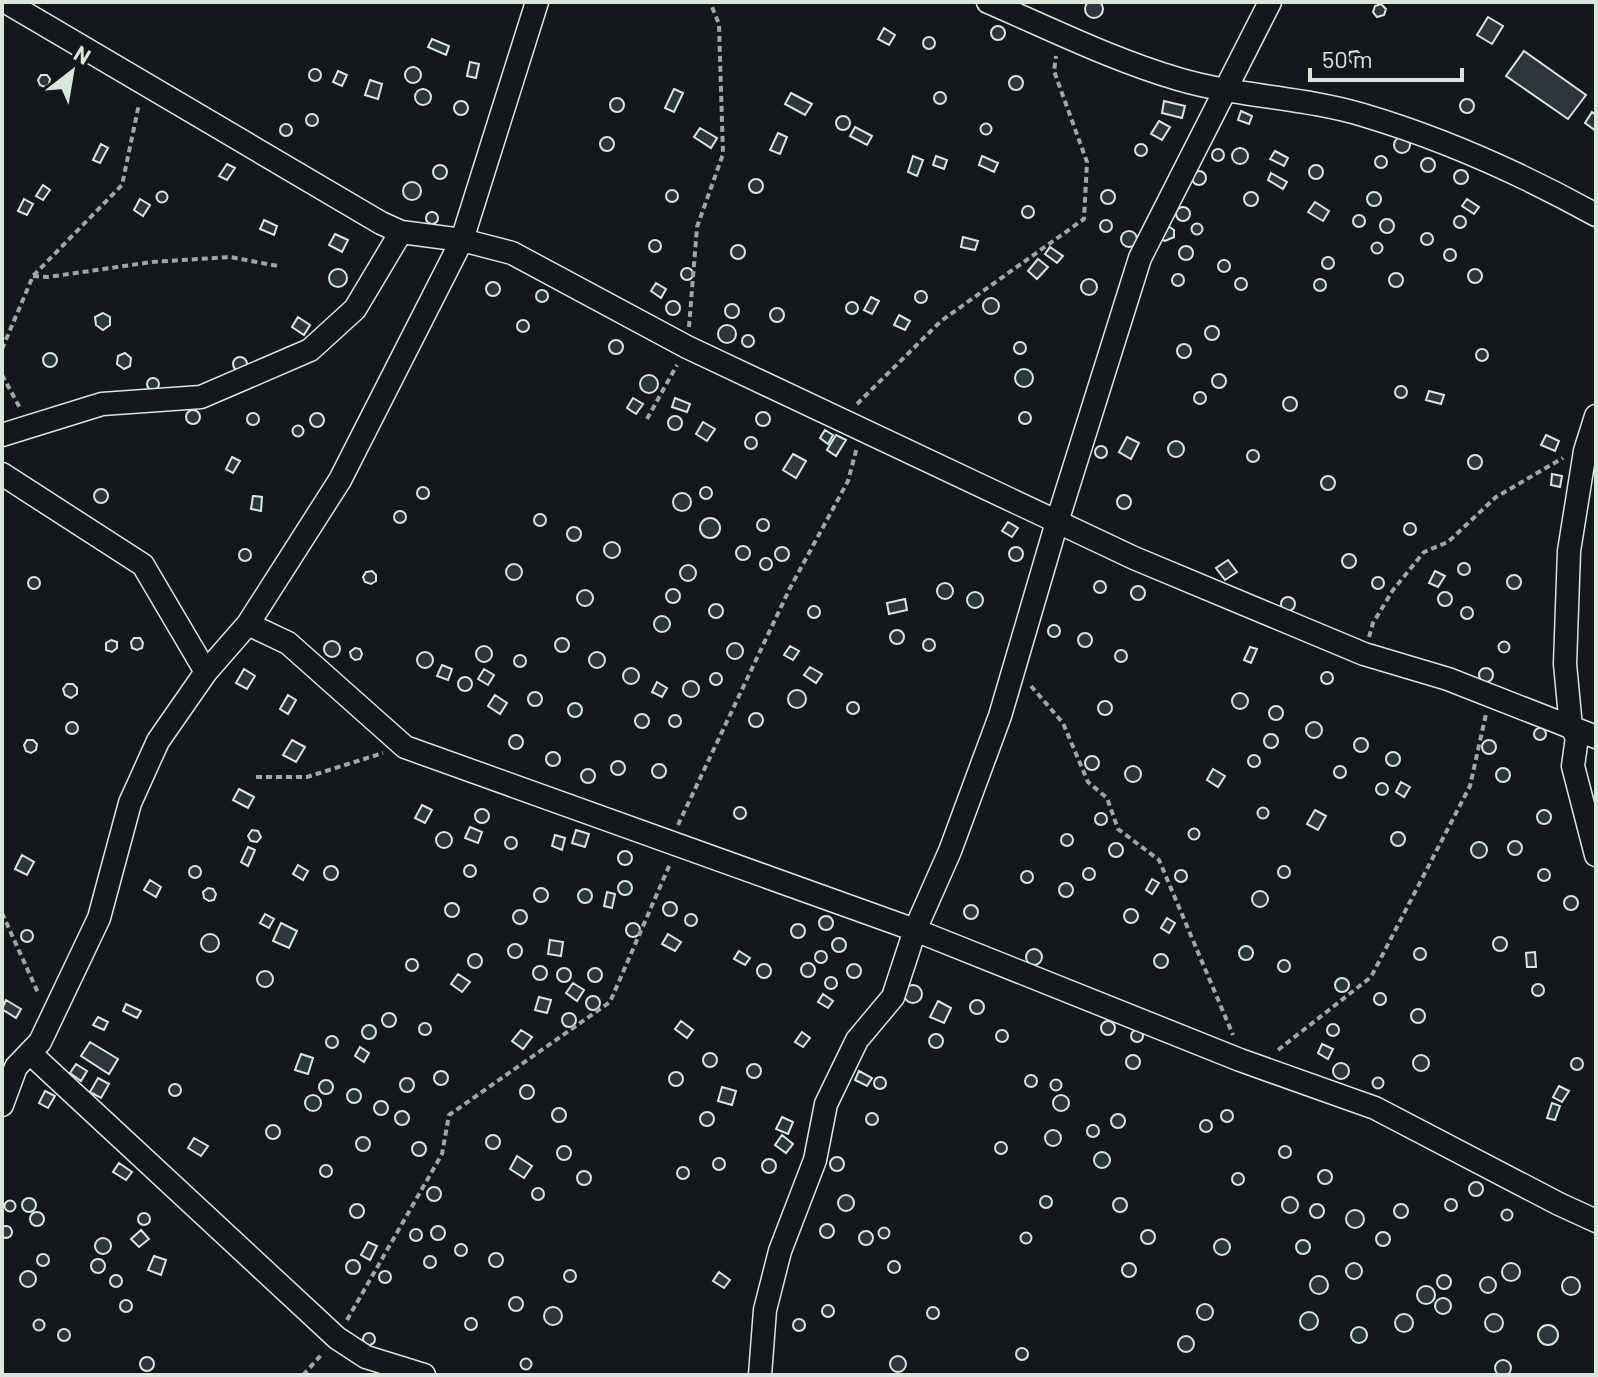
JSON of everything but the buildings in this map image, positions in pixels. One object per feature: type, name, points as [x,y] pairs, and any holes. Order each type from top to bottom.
[{"type":"street","points":[[6,2],[381,223],[401,232],[462,240],[512,253],[687,347],[1134,558],[1364,654],[1448,679],[1596,737]]},
{"type":"street","points":[[2,1105],[16,1065],[51,1021],[99,918],[130,803],[158,741],[206,672],[248,624],[340,480],[462,240],[537,2]]},
{"type":"street","points":[[988,2],[1117,58],[1225,92],[1361,114],[1496,164],[1596,215]]},
{"type":"street","points":[[760,1375],[765,1310],[780,1251],[815,1160],[826,1104],[857,1040],[893,997],[915,930],[950,851],[1000,716],[1140,258],[1270,2]]},
{"type":"street","points":[[2,435],[102,404],[201,397],[310,350],[355,309],[401,232]]},
{"type":"street","points":[[1596,416],[1585,451],[1569,551],[1565,664],[1571,727],[1577,737],[1573,766],[1596,855]]},
{"type":"street","points":[[2,474],[143,565],[206,672]]},
{"type":"street","points":[[248,624],[288,643],[405,747],[915,930],[1240,1060],[1375,1108],[1596,1221]]},
{"type":"street","points":[[16,1065],[337,1338],[366,1357],[424,1375]]},
{"type":"path","points":[[647,419],[687,347],[697,227],[723,154],[719,24],[710,2]]},
{"type":"path","points":[[835,416],[846,414],[941,321],[1084,219],[1087,162],[1054,71],[1059,33]]},
{"type":"path","points":[[2,349],[33,276],[122,185],[144,83]]},
{"type":"path","points":[[33,276],[48,277],[152,262],[230,257],[278,266]]},
{"type":"path","points":[[2,375],[28,425]]},
{"type":"path","points":[[303,1375],[337,1338],[442,1154],[449,1115],[610,1002],[677,847],[676,828],[790,588],[848,481],[861,431]]},
{"type":"path","points":[[1364,654],[1373,623],[1393,590],[1424,552],[1448,542],[1496,497],[1565,457],[1585,451]]},
{"type":"path","points":[[1016,664],[1063,723],[1088,782],[1107,798],[1118,829],[1159,860],[1233,1035],[1240,1060]]},
{"type":"path","points":[[1265,1068],[1272,1055],[1371,977],[1470,786],[1490,697]]},
{"type":"path","points":[[256,777],[307,777],[405,747]]},
{"type":"path","points":[[2,913],[51,1021]]}]
